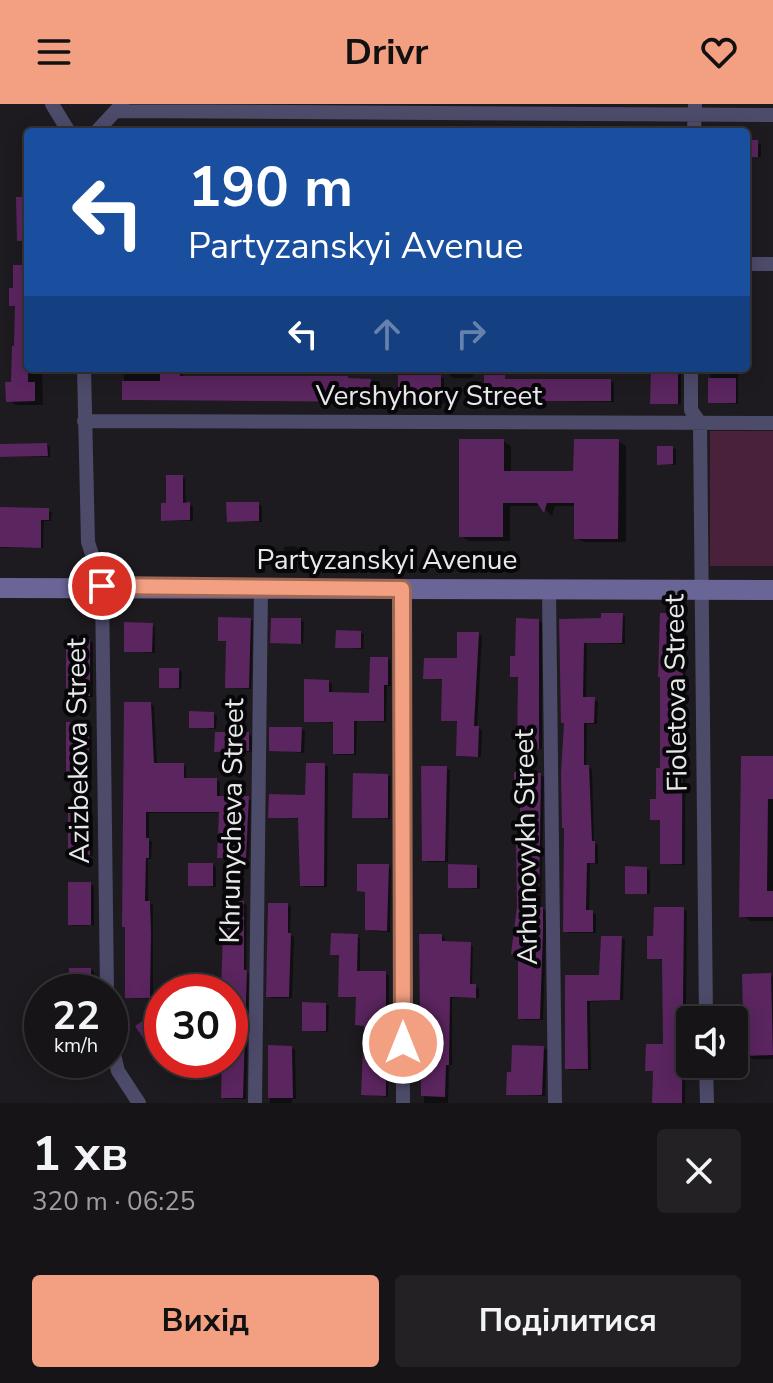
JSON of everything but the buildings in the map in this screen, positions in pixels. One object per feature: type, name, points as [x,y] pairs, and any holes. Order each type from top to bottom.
[{"type":"street","points":[[52,104],[67,128]]},
{"type":"street","points":[[100,128],[120,107],[695,109],[773,115]]},
{"type":"street","points":[[750,264],[773,264]]},
{"type":"street","name":"Azizbekova Street","points":[[84,372],[88,542],[102,586],[107,974]]},
{"type":"street","name":"Fioletova Street","points":[[691,372],[691,410],[700,423],[706,1006]]},
{"type":"street","name":"Vershyhory Street","points":[[84,421],[773,423]]},
{"type":"street","name":"Khrunycheva Street","points":[[255,1103],[261,587]]},
{"type":"street","name":"Partyzanskyi Avenue","points":[[0,588],[773,590]]},
{"type":"street","points":[[402,589],[403,1103]]},
{"type":"street","name":"Arhunovykh Street","points":[[549,590],[555,1103]]},
{"type":"street","points":[[123,1078],[139,1103]]},
{"type":"street","points":[[706,1078],[707,1103]]},
{"type":"shaded area","points":[[710,431],[773,431],[773,566],[710,566]]},
{"type":"route","points":[[102,586],[402,589],[403,1043]]}]
